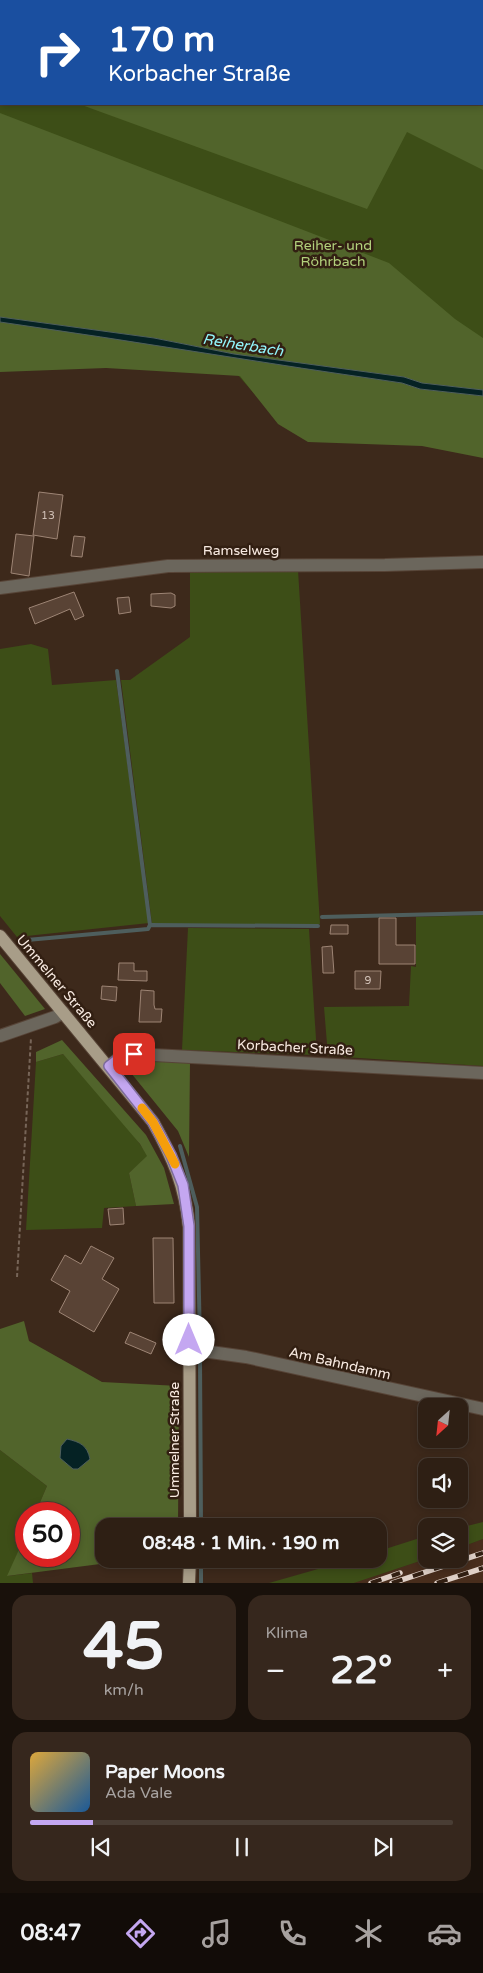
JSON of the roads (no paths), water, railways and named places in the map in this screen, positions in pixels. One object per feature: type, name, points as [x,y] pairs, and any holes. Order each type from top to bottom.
[{"type":"main road","name":"Ummelner Straße","points":[[0,936],[109,1066],[153,1122],[171,1155],[183,1185],[189,1226],[190,1518]]},
{"type":"main road","points":[[189,1583],[190,1568]]},
{"type":"street","name":"Ramselweg","points":[[0,588],[168,566],[385,565],[483,562]]},
{"type":"street","points":[[0,1036],[55,1017],[63,1012]]},
{"type":"street","name":"Korbacher Straße","points":[[109,1066],[123,1055],[134,1054],[483,1073]]},
{"type":"street","name":"Am Bahndamm","points":[[189,1349],[246,1358],[483,1409]]},
{"type":"water","points":[[0,317],[154,338],[234,354],[404,377],[422,383],[483,390],[483,396],[420,389],[402,383],[0,322]]},
{"type":"water","points":[[67,1439],[76,1441],[85,1447],[89,1454],[90,1459],[78,1469],[73,1469],[60,1458],[61,1446]]},
{"type":"waterway","points":[[117,671],[150,925]]},
{"type":"waterway","points":[[322,917],[483,913]]},
{"type":"waterway","points":[[27,940],[148,929],[150,925],[318,926]]},
{"type":"waterway","points":[[180,1146],[197,1207],[200,1341]]},
{"type":"waterway","points":[[200,1358],[201,1518]]},
{"type":"waterway","points":[[201,1568],[201,1583]]},
{"type":"railway","points":[[392,1583],[483,1553]]},
{"type":"railway","points":[[437,1583],[483,1568]]},
{"type":"railway","points":[[371,1583],[400,1573]]},
{"type":"park label","name":"Reiher- und Röhrbach","points":[[333,254]]},
{"type":"water label","name":"Reiherbach","points":[[243,345]]}]
